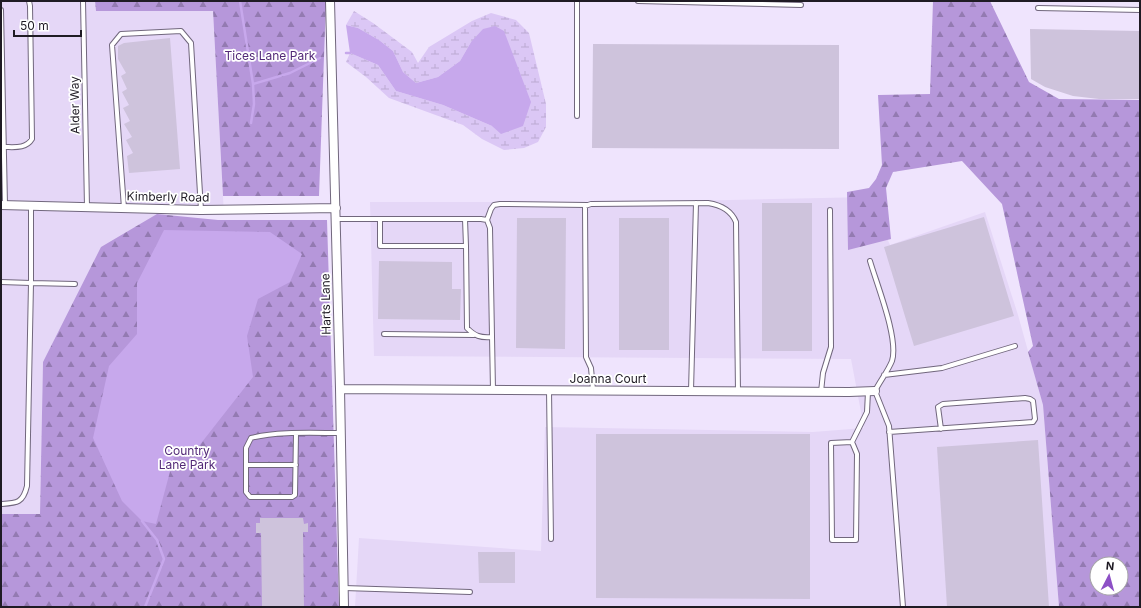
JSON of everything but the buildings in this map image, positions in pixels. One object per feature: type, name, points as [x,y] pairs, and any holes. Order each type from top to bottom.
[{"type":"street","name":"Harts Lane","points":[[330,1],[336,208],[344,607]]},
{"type":"street","name":"Kimberly Road","points":[[3,205],[201,210],[336,208]]},
{"type":"street","name":"Joanna Court","points":[[340,389],[738,392],[871,391]]},
{"type":"lane","points":[[4,148],[22,146],[28,144],[32,139],[29,1]]},
{"type":"lane","name":"Alder Way","points":[[84,1],[87,208]]},
{"type":"lane","points":[[577,116],[578,1]]},
{"type":"lane","points":[[638,1],[801,5]]},
{"type":"lane","points":[[1038,8],[1140,10]]},
{"type":"lane","points":[[1,10],[4,148],[3,205]]},
{"type":"lane","points":[[124,209],[112,45],[121,34],[181,31],[191,43],[201,210]]},
{"type":"lane","points":[[691,391],[696,203]]},
{"type":"lane","points":[[493,390],[490,228],[487,220],[488,214],[494,205],[696,203],[712,204],[724,208],[731,213],[736,222],[738,392]]},
{"type":"lane","points":[[587,205],[585,209],[586,357],[591,368],[594,391]]},
{"type":"lane","points":[[1,504],[13,504],[22,500],[27,486],[31,206]]},
{"type":"lane","points":[[820,392],[831,347],[830,210]]},
{"type":"lane","points":[[336,219],[487,220]]},
{"type":"lane","points":[[380,219],[380,246],[466,246]]},
{"type":"lane","points":[[465,219],[467,328],[474,335],[481,338],[492,337]]},
{"type":"lane","points":[[852,442],[831,443],[832,540],[856,540],[857,454],[852,442],[867,412],[871,391],[884,375],[892,361],[893,354],[892,332],[870,261]]},
{"type":"lane","points":[[1,282],[75,284]]},
{"type":"lane","points":[[384,334],[474,335]]},
{"type":"lane","points":[[884,375],[942,368],[1016,346]]},
{"type":"lane","points":[[549,390],[551,540]]},
{"type":"lane","points":[[871,391],[889,426],[903,607]]},
{"type":"lane","points":[[889,432],[941,429],[1033,422],[1035,419],[1033,401],[1025,398],[943,404],[938,407],[941,429]]},
{"type":"lane","points":[[296,434],[296,495],[292,497],[250,497],[246,492],[246,448],[251,438],[261,435],[296,434],[341,433]]},
{"type":"lane","points":[[246,465],[296,465]]},
{"type":"lane","points":[[343,588],[470,592]]},
{"type":"shaded area","points":[[1,1],[95,1],[96,11],[213,11],[224,215],[157,214],[43,362],[40,515],[1,514]]},
{"type":"shaded area","points":[[346,25],[358,28],[379,40],[393,51],[403,72],[416,83],[438,77],[460,61],[471,42],[483,29],[495,26],[504,31],[531,102],[523,126],[501,134],[492,126],[443,105],[396,91],[378,65],[350,53]]},
{"type":"shaded area","points":[[869,197],[890,245],[985,212],[1018,315],[1043,405],[1059,607],[355,607],[359,538],[541,551],[545,427],[813,432],[864,428],[851,359],[374,356],[370,202],[640,202]]},
{"type":"shaded area","points":[[164,230],[270,232],[302,254],[290,282],[258,299],[247,336],[253,377],[195,451],[175,453],[156,524],[142,521],[122,501],[93,438],[109,366],[137,334],[137,283]]},
{"type":"green space","name":"Tices Lane Park","points":[[95,1],[326,1],[319,196],[223,196],[213,11],[96,11]]},
{"type":"green space","points":[[933,1],[990,1],[1029,82],[1059,99],[1140,100],[1140,607],[1059,607],[1043,405],[1028,352],[1033,346],[1002,204],[962,161],[893,172],[886,188],[891,239],[848,250],[847,192],[869,188],[876,179],[882,165],[878,95],[930,94]]},
{"type":"green space","points":[[354,11],[412,52],[418,63],[429,47],[472,21],[491,13],[516,20],[529,33],[546,104],[546,127],[538,142],[524,148],[504,150],[482,139],[463,125],[389,98],[366,77],[346,62],[350,53],[378,65],[396,91],[443,105],[492,126],[471,42],[460,61],[438,77],[416,83],[403,72],[393,51],[379,40],[358,28],[346,25]]},
{"type":"green space","name":"Country Lane Park","points":[[157,214],[218,220],[327,220],[339,607],[1,607],[1,514],[40,514],[43,362],[101,247]]},
{"type":"waterway","points":[[240,1],[253,84],[290,73],[320,58]]},
{"type":"waterway","points":[[251,123],[254,104],[253,84]]},
{"type":"waterway","points":[[142,521],[157,540],[164,559],[145,607]]}]
